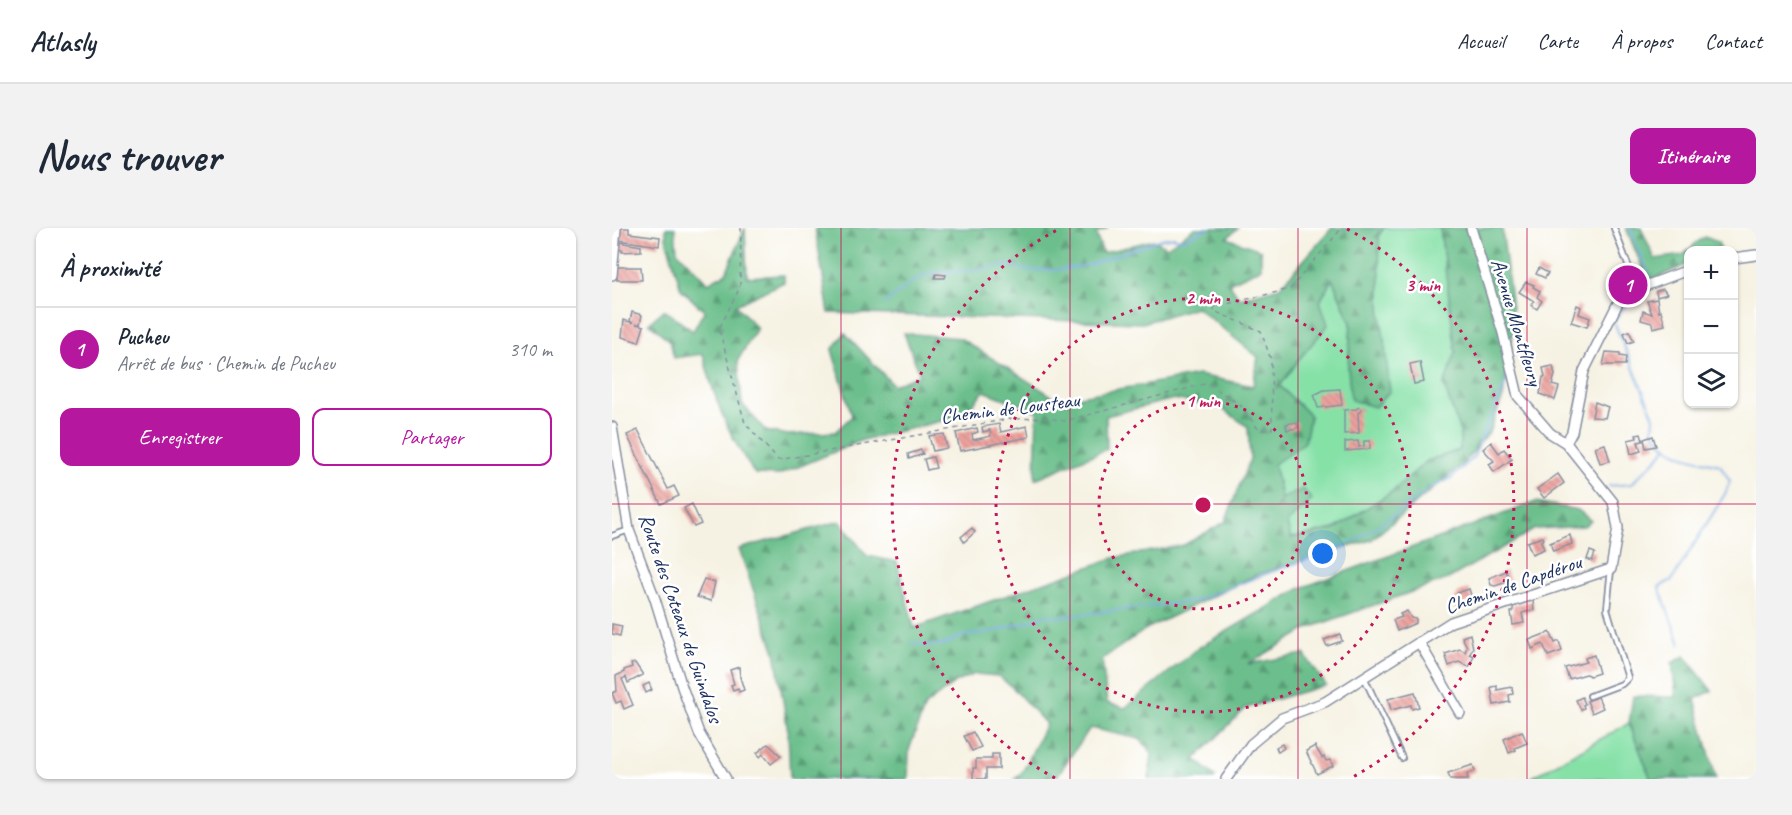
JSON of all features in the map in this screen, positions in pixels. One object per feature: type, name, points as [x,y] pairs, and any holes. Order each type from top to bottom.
[{"type":"street","points":[[612,275],[616,228]]},
{"type":"street","name":"Avenue Montfleury","points":[[1471,228],[1503,333],[1518,396],[1550,433],[1566,443]]},
{"type":"street","points":[[1738,257],[1756,255]]},
{"type":"street","points":[[1566,443],[1572,432],[1584,371],[1618,303],[1637,289],[1684,272]]},
{"type":"street","name":"Route des Coteaux de Guindalos","points":[[612,427],[629,530],[655,598],[682,687],[696,724],[726,779]]},
{"type":"street","name":"Chemin de Capdérou","points":[[1226,779],[1251,744],[1282,718],[1325,702],[1451,622],[1611,569],[1618,528],[1613,502],[1566,443]]},
{"type":"street","points":[[1419,642],[1460,713]]},
{"type":"lane","points":[[1614,228],[1637,289]]},
{"type":"lane","points":[[612,536],[629,530]]},
{"type":"lane","points":[[1590,696],[1622,684],[1628,678],[1607,609],[1611,569]]},
{"type":"lane","points":[[1364,677],[1402,758]]},
{"type":"path","name":"Chemin de Lousteau","points":[[741,228],[740,287],[719,329],[745,423],[778,460],[1009,419],[1047,418],[1065,421],[1208,383],[1240,405],[1259,430],[1272,429],[1271,360],[1261,331],[1214,311],[1214,307],[1290,289],[1342,228]]},
{"type":"green space","points":[[666,228],[675,228],[677,251],[708,283],[726,273],[745,228],[747,277],[784,275],[784,282],[736,305],[757,328],[738,360],[742,404],[766,431],[788,435],[835,432],[852,416],[832,350],[845,333],[893,385],[920,375],[904,333],[960,338],[1058,400],[1198,375],[1253,386],[1258,357],[1196,307],[1143,323],[829,313],[815,228],[1108,228],[1096,234],[1103,253],[1153,240],[1167,247],[1195,228],[1238,228],[1227,238],[1261,250],[1261,268],[1229,283],[1239,298],[1280,287],[1332,228],[1384,228],[1379,235],[1380,306],[1390,391],[1375,407],[1351,400],[1348,369],[1351,323],[1332,279],[1320,301],[1328,325],[1280,386],[1310,416],[1305,442],[1274,464],[1281,499],[1303,489],[1312,500],[1287,523],[1291,538],[1335,529],[1393,491],[1427,461],[1460,450],[1460,432],[1444,385],[1456,352],[1440,228],[1502,228],[1514,325],[1503,397],[1489,432],[1463,464],[1371,540],[1256,575],[1148,628],[1102,659],[1107,703],[1125,708],[1198,648],[1301,588],[1536,502],[1578,510],[1591,521],[1584,526],[1535,529],[1448,579],[1309,628],[1248,664],[1304,654],[1326,685],[1246,708],[1195,759],[1216,777],[1214,779],[1149,779],[1152,753],[1140,739],[1090,728],[1055,779],[1015,779],[1023,771],[1046,724],[1013,688],[998,676],[975,674],[956,682],[925,706],[909,750],[908,779],[790,779],[788,731],[775,652],[739,549],[840,521],[867,556],[897,562],[914,628],[1114,558],[1184,545],[1225,522],[1250,459],[1248,427],[1221,408],[1174,399],[1106,416],[1107,449],[1035,479],[1037,411],[984,391],[962,416],[863,440],[779,475],[755,474],[723,416],[703,354],[674,358],[670,341],[649,323],[664,310],[693,331],[704,311],[681,289],[666,238]]},
{"type":"green space","points":[[1384,228],[1440,228],[1456,353],[1444,385],[1460,432],[1460,450],[1427,461],[1393,491],[1335,529],[1290,538],[1274,464],[1305,441],[1310,416],[1280,386],[1300,358],[1320,301],[1332,279],[1351,323],[1348,369],[1380,306],[1379,235]]},
{"type":"green space","points":[[1626,228],[1641,228],[1655,259],[1684,254],[1684,266],[1654,279],[1647,279]]},
{"type":"green space","points":[[1705,237],[1718,242],[1720,246],[1693,246]]},
{"type":"green space","points":[[1685,656],[1712,691],[1695,699],[1716,779],[1651,779],[1629,723],[1633,696],[1676,697],[1672,663]]},
{"type":"green space","points":[[1629,723],[1651,779],[1529,779]]},
{"type":"building","points":[[620,228],[629,228],[629,233],[660,237],[659,246],[618,240]]},
{"type":"building","points":[[618,242],[641,246],[641,251],[622,252],[617,249]]},
{"type":"building","points":[[617,267],[641,267],[642,280],[617,280]]},
{"type":"building","points":[[1539,268],[1548,273],[1545,278],[1536,274]]},
{"type":"building","points":[[936,274],[946,275],[945,278],[935,278]]},
{"type":"building","points":[[1526,282],[1534,285],[1533,287],[1540,291],[1537,297],[1542,301],[1537,309],[1531,305],[1534,301],[1519,292]]},
{"type":"building","points":[[1663,289],[1667,294],[1657,297],[1656,291]]},
{"type":"building","points":[[1657,299],[1659,312],[1661,311],[1665,325],[1653,328],[1652,323],[1641,320],[1643,311],[1652,314],[1647,301]]},
{"type":"building","points":[[1577,305],[1581,307],[1579,314],[1590,318],[1587,327],[1571,322]]},
{"type":"building","points":[[632,312],[642,315],[640,324],[636,324],[644,326],[639,342],[622,337],[624,320],[633,323],[630,321]]},
{"type":"building","points":[[1629,331],[1634,341],[1628,343],[1624,333]]},
{"type":"building","points":[[1606,352],[1620,353],[1620,356],[1626,357],[1625,365],[1603,365]]},
{"type":"building","points":[[1420,362],[1424,382],[1414,384],[1410,364]]},
{"type":"building","points":[[1553,366],[1555,375],[1552,385],[1559,387],[1555,400],[1540,394],[1543,377],[1545,377],[1543,368]]},
{"type":"building","points":[[1340,389],[1342,405],[1318,408],[1314,395],[1324,390]]},
{"type":"building","points":[[1595,402],[1608,407],[1605,418],[1592,417]]},
{"type":"building","points":[[1359,407],[1362,410],[1358,413],[1359,433],[1344,434],[1344,410]]},
{"type":"building","points":[[1297,422],[1298,428],[1287,430],[1286,424]]},
{"type":"building","points":[[999,424],[1001,432],[1027,426],[1029,437],[960,451],[956,433],[977,428],[978,432],[972,434],[973,440],[991,436],[990,430],[983,432],[982,427]]},
{"type":"building","points":[[638,430],[668,489],[674,486],[679,496],[661,504],[627,435]]},
{"type":"building","points":[[944,434],[947,448],[933,451],[929,436]]},
{"type":"building","points":[[1641,434],[1643,441],[1638,442],[1641,451],[1631,454],[1628,440],[1637,438],[1636,435]]},
{"type":"building","points":[[1653,436],[1656,446],[1646,448],[1644,439]]},
{"type":"building","points":[[1358,441],[1359,447],[1364,446],[1364,441],[1370,441],[1370,449],[1345,451],[1345,442]]},
{"type":"building","points":[[1491,442],[1499,453],[1504,449],[1512,459],[1494,472],[1489,464],[1494,461],[1483,449]]},
{"type":"building","points":[[1605,444],[1610,461],[1600,463],[1595,447]]},
{"type":"building","points":[[921,450],[923,454],[909,459],[908,454]]},
{"type":"building","points":[[933,457],[936,468],[927,470],[924,459]]},
{"type":"building","points":[[1558,474],[1564,483],[1544,498],[1537,489]]},
{"type":"building","points":[[692,504],[701,524],[694,527],[684,508]]},
{"type":"building","points":[[972,528],[975,532],[964,542],[961,537]]},
{"type":"building","points":[[1570,535],[1572,544],[1553,551],[1550,543]]},
{"type":"building","points":[[1543,537],[1541,541],[1544,549],[1532,554],[1527,542]]},
{"type":"building","points":[[1590,551],[1595,553],[1592,561],[1587,559]]},
{"type":"building","points":[[1506,571],[1510,581],[1495,586],[1491,585],[1489,578]]},
{"type":"building","points":[[704,579],[715,582],[711,601],[697,597]]},
{"type":"building","points":[[1469,589],[1473,601],[1456,606],[1453,598],[1458,596],[1457,593]]},
{"type":"building","points":[[1533,601],[1534,610],[1522,613],[1524,623],[1513,625],[1511,612],[1513,612],[1513,605]]},
{"type":"building","points":[[1407,611],[1411,618],[1416,619],[1416,623],[1397,631],[1393,620],[1402,617],[1400,614]]},
{"type":"building","points":[[612,624],[622,626],[620,636],[612,634]]},
{"type":"building","points":[[1550,632],[1555,643],[1559,641],[1562,651],[1548,656],[1543,644],[1532,649],[1529,640]]},
{"type":"building","points":[[1340,634],[1342,641],[1327,646],[1324,640]]},
{"type":"building","points":[[1470,634],[1473,648],[1470,654],[1474,656],[1469,667],[1459,662],[1449,666],[1445,654],[1460,649],[1465,652],[1467,647],[1462,637]]},
{"type":"building","points":[[1594,655],[1599,673],[1569,679],[1565,668],[1586,662],[1585,658]]},
{"type":"building","points":[[635,663],[643,675],[628,683],[626,677],[622,679],[633,705],[624,709],[621,701],[616,703],[612,693],[617,691],[616,676]]},
{"type":"building","points":[[739,667],[744,690],[739,692],[738,688],[733,690],[731,685],[734,684],[730,670]]},
{"type":"building","points":[[649,683],[652,690],[646,693],[643,686]]},
{"type":"building","points":[[1497,686],[1497,690],[1512,687],[1513,694],[1509,695],[1510,702],[1494,705],[1491,687]]},
{"type":"building","points":[[1415,692],[1419,707],[1412,709],[1411,705],[1391,710],[1388,699]]},
{"type":"building","points":[[1582,697],[1585,704],[1581,710],[1576,700]]},
{"type":"building","points":[[1598,697],[1603,708],[1592,713],[1587,701]]},
{"type":"building","points":[[1522,731],[1527,743],[1509,753],[1504,739]]},
{"type":"building","points":[[973,732],[981,747],[972,751],[964,736]]},
{"type":"building","points":[[768,744],[781,756],[771,764],[763,754],[760,757],[757,753]]},
{"type":"building","points":[[1282,744],[1284,748],[1278,752],[1276,747]]},
{"type":"building","points":[[1315,746],[1322,758],[1324,757],[1326,761],[1330,760],[1333,766],[1317,774],[1306,751]]},
{"type":"building","points":[[992,754],[999,754],[999,769],[986,769],[986,779],[973,779],[976,759],[992,759]]},
{"type":"building","points":[[1473,765],[1475,771],[1467,774],[1468,779],[1450,779],[1448,773]]},
{"type":"waterway","points":[[885,303],[914,281],[933,272],[969,271],[1007,265],[1016,266],[1022,270],[1057,270],[1089,265],[1162,239],[1174,237],[1181,240],[1209,228]]},
{"type":"waterway","points":[[1630,228],[1651,280]]},
{"type":"waterway","points":[[1648,289],[1627,303],[1614,322],[1654,417],[1653,431],[1673,451],[1720,465],[1730,481],[1725,494],[1672,580],[1659,587],[1680,644]]},
{"type":"waterway","points":[[912,643],[933,646],[945,644],[962,636],[996,631],[1034,620],[1043,615],[1059,617],[1194,601],[1343,547],[1370,532],[1433,487],[1451,478],[1473,458],[1507,380]]},
{"type":"waterway","points":[[1609,486],[1632,484],[1666,447]]},
{"type":"place","name":"Pucheu","points":[[1628,285]]}]
